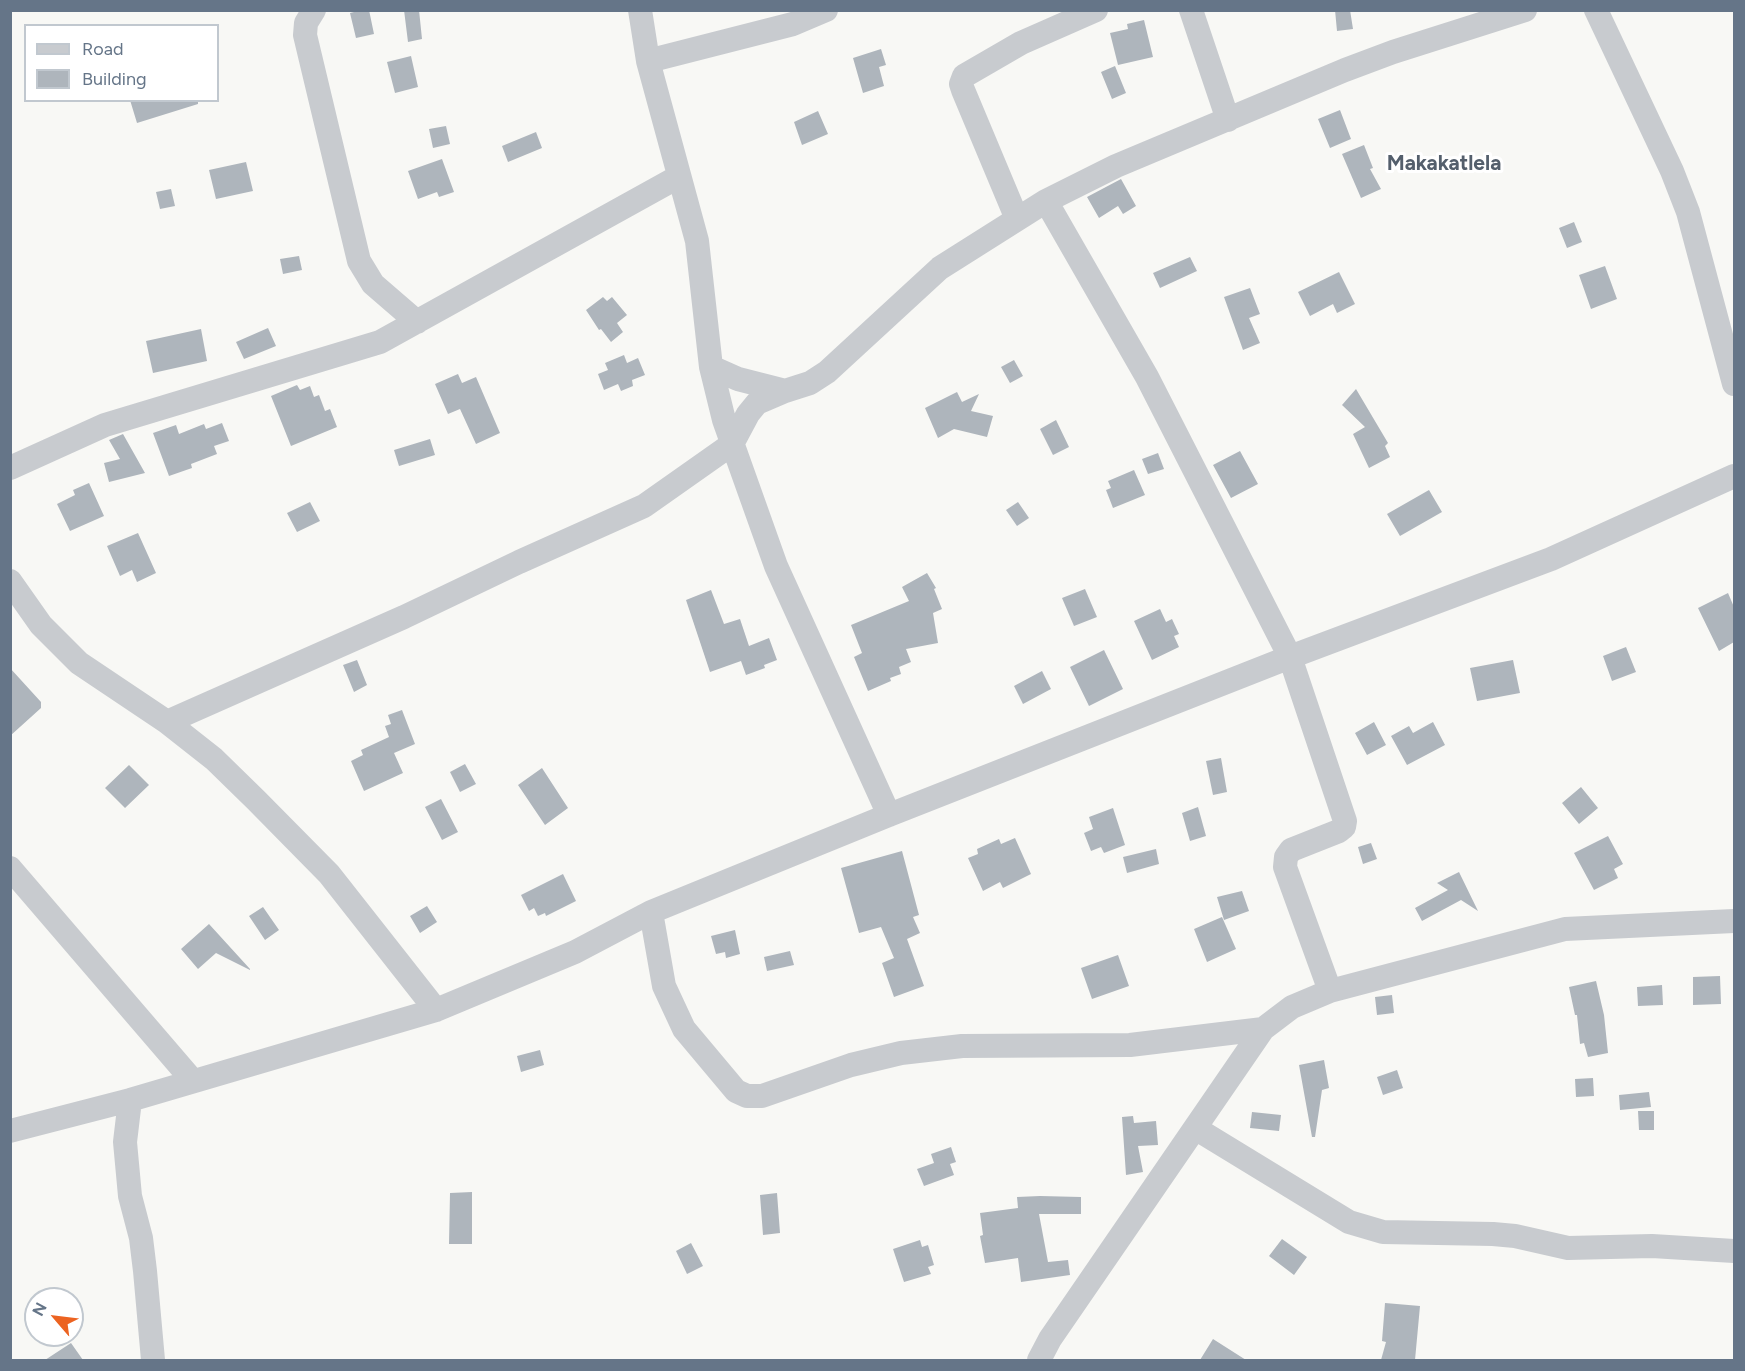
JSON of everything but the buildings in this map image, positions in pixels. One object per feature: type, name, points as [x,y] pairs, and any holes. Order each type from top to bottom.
[{"type":"street","points":[[314,10],[306,23],[305,35],[359,261],[373,284],[417,322]]},
{"type":"street","points":[[640,10],[648,61],[697,241],[711,367],[724,420],[776,566],[889,815]]},
{"type":"street","points":[[648,61],[793,24],[826,10]]},
{"type":"street","points":[[1017,219],[963,90],[961,84],[964,76],[1021,43],[1096,10]]},
{"type":"street","points":[[1191,10],[1228,120]]},
{"type":"street","points":[[167,722],[404,617],[644,506],[732,444],[748,414],[757,403],[810,383],[827,372],[940,268],[1046,201],[1116,166],[1364,63],[1525,10]]},
{"type":"street","points":[[1596,10],[1672,171],[1688,212],[1734,384]]},
{"type":"street","points":[[10,468],[105,425],[380,342],[678,177]]},
{"type":"street","points":[[1046,201],[1148,376],[1290,657],[1345,821],[1344,828],[1339,831],[1291,850],[1286,857],[1285,867],[1330,991]]},
{"type":"street","points":[[711,367],[738,379],[785,391]]},
{"type":"street","points":[[10,1131],[130,1100],[436,1010],[575,952],[651,912],[889,815],[1290,657],[1551,559],[1734,476]]},
{"type":"street","points":[[10,581],[41,625],[79,663],[167,722],[214,759],[329,874],[436,1010]]},
{"type":"street","points":[[10,868],[193,1081]]},
{"type":"street","points":[[651,912],[664,986],[684,1029],[736,1091],[747,1096],[762,1096],[851,1065],[901,1053],[962,1046],[1130,1045],[1263,1029]]},
{"type":"street","points":[[1038,1360],[1263,1029],[1292,1007],[1330,991],[1565,929],[1734,921]]},
{"type":"street","points":[[130,1100],[125,1142],[130,1196],[144,1260],[153,1360]]},
{"type":"street","points":[[1195,1128],[1362,1228],[1383,1232],[1504,1235],[1568,1248],[1652,1246],[1734,1251]]},
{"type":"district","name":"Makakatlela","points":[[1444,164]]}]
